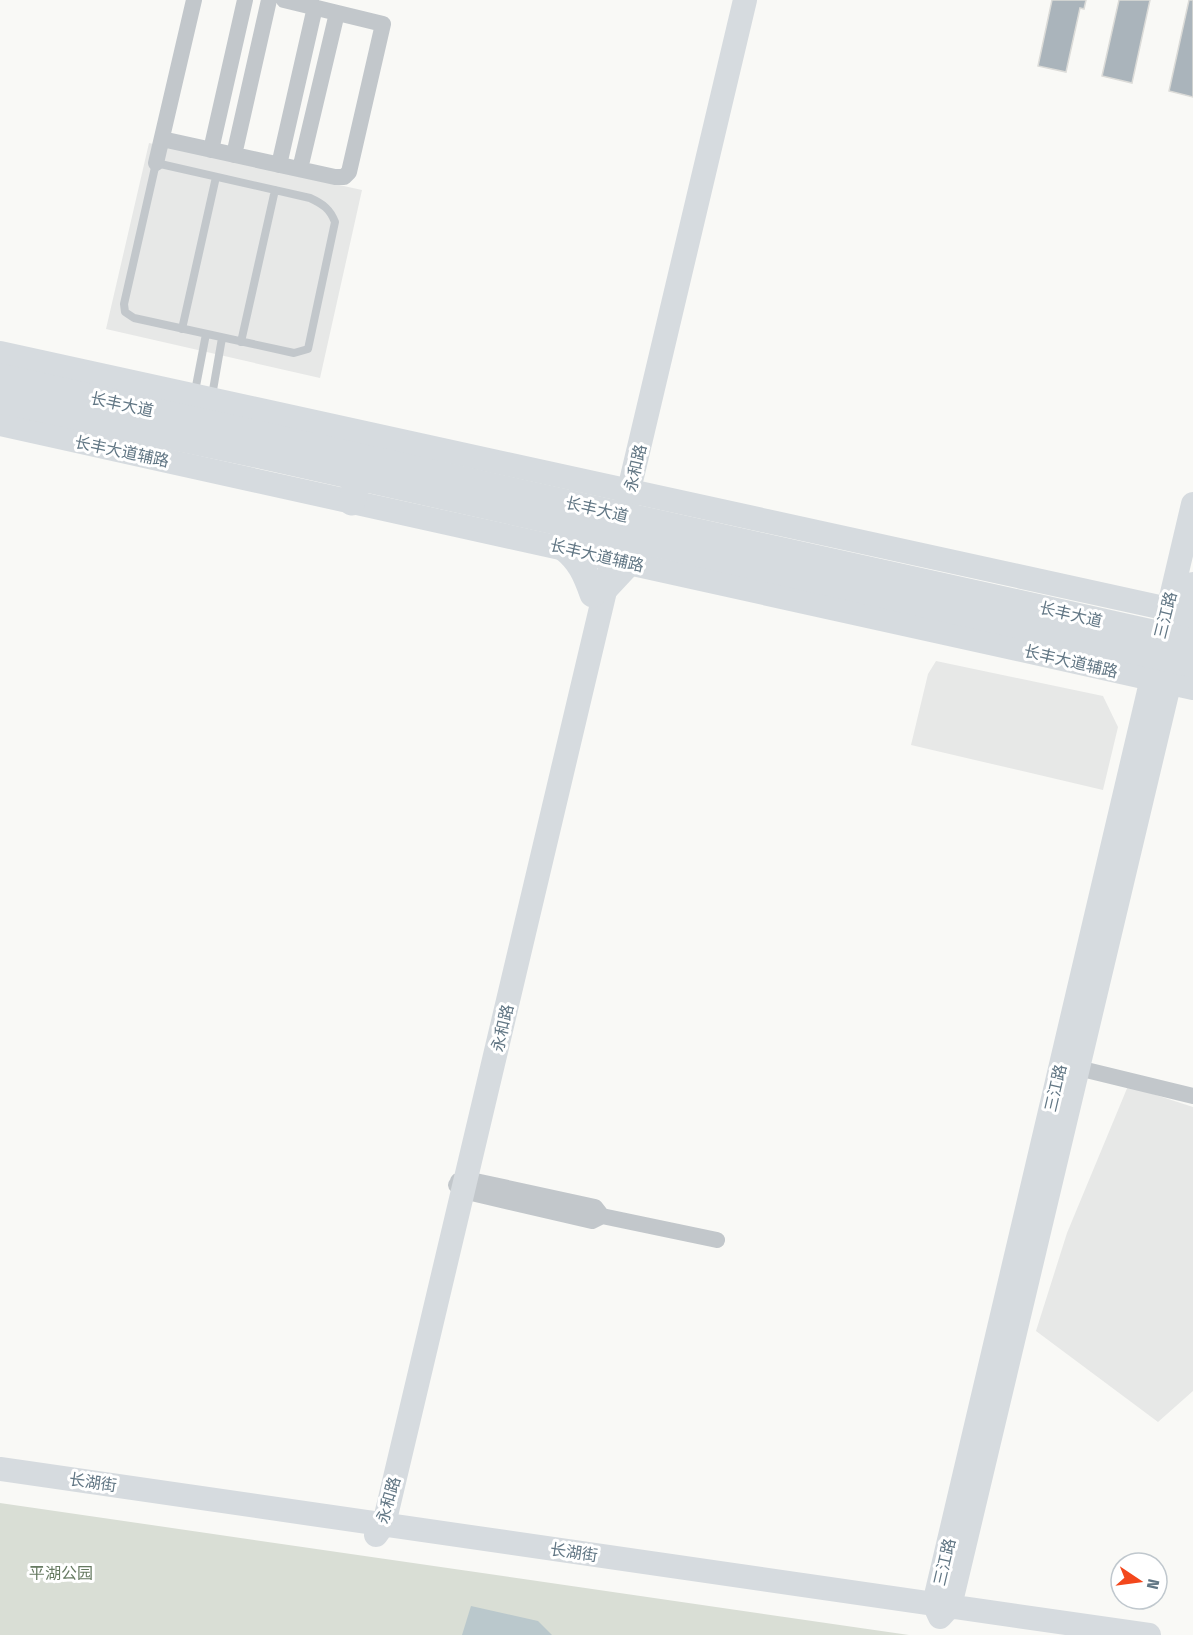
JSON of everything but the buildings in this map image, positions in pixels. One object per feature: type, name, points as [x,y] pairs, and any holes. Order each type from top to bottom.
[{"type":"main road","name":"永和路","points":[[617,528],[733,0]]},
{"type":"main road","name":"永和路","points":[[617,528],[746,0]]},
{"type":"main road","points":[[0,353],[199,420]]},
{"type":"main road","name":"长丰大道","points":[[0,377],[199,420],[617,528],[1172,657]]},
{"type":"main road","name":"长丰大道","points":[[0,400],[199,420],[355,489],[617,528],[648,542],[1172,657]]},
{"type":"main road","name":"长丰大道辅路","points":[[0,424],[355,489],[563,547],[617,528],[1182,612]]},
{"type":"main road","name":"三江路","points":[[942,1609],[1078,1068],[1172,657],[1182,612],[1193,504]]},
{"type":"main road","name":"长丰大道辅路","points":[[617,528],[1172,657],[1193,688]]},
{"type":"main road","points":[[599,591],[617,528]]},
{"type":"main road","points":[[563,547],[575,556],[599,591]]},
{"type":"main road","name":"三江路","points":[[1182,612],[1193,584]]},
{"type":"main road","name":"永和路","points":[[378,1527],[461,1184],[599,591]]},
{"type":"main road","name":"三江路","points":[[942,1609],[1172,657]]},
{"type":"main road","name":"长湖街","points":[[0,1469],[378,1527],[942,1609],[1149,1635]]},
{"type":"main road","name":"长湖街","points":[[0,1480],[378,1527]]},
{"type":"main road","name":"长湖街","points":[[942,1609],[1064,1635]]},
{"type":"street","points":[[156,163],[194,0]]},
{"type":"street","points":[[211,150],[245,0]]},
{"type":"street","points":[[234,155],[269,0]]},
{"type":"street","points":[[162,140],[335,177],[344,177],[349,172],[383,24],[284,0]]},
{"type":"street","points":[[279,165],[315,7]]},
{"type":"street","points":[[300,169],[337,13]]},
{"type":"street","points":[[1078,1068],[1193,1096]]},
{"type":"street","points":[[461,1184],[592,1221],[602,1216],[717,1240]]},
{"type":"lane","points":[[156,163],[216,177],[310,198],[324,204],[335,222],[311,342],[302,353],[134,318],[125,312],[124,304],[156,163]]},
{"type":"lane","points":[[182,329],[216,177]]},
{"type":"lane","points":[[241,342],[275,190]]},
{"type":"lane","points":[[199,420],[196,386],[206,334]]},
{"type":"lane","points":[[199,420],[213,390],[222,338]]},
{"type":"shaded area","points":[[149,143],[362,190],[320,378],[106,329]]},
{"type":"shaded area","points":[[936,661],[1103,696],[1118,727],[1103,790],[911,745],[928,674]]},
{"type":"shaded area","points":[[1128,1086],[1193,1107],[1193,1391],[1158,1422],[1036,1331],[1067,1233]]},
{"type":"shaded area","points":[[471,1606],[538,1621],[552,1635],[462,1635]]},
{"type":"green space","name":"平湖公园","points":[[0,1503],[909,1635],[0,1635]]}]
